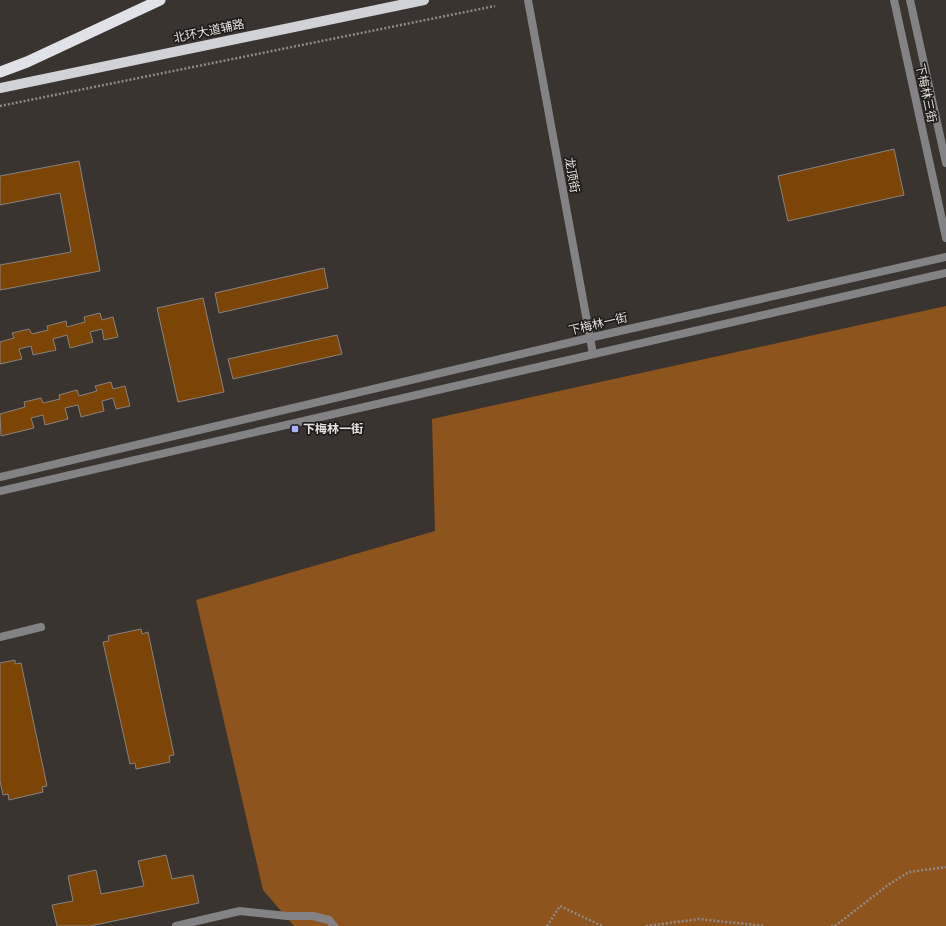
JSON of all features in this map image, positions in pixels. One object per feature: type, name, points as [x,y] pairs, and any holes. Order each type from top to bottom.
[{"type":"highway","points":[[0,72],[28,62],[160,0]]},
{"type":"main road","name":"北环大道辅路","points":[[0,88],[424,0]]},
{"type":"street","name":"龙顶街","points":[[528,0],[592,354]]},
{"type":"street","name":"下梅林三街","points":[[894,0],[946,238]]},
{"type":"street","name":"下梅林三街","points":[[910,0],[946,163]]},
{"type":"street","name":"下梅林一街","points":[[0,478],[590,338],[946,257]]},
{"type":"street","points":[[0,490],[946,273]]},
{"type":"street","points":[[0,637],[42,627]]},
{"type":"street","points":[[176,926],[240,911],[287,916],[313,916],[331,923]]},
{"type":"path","points":[[0,106],[495,6]]},
{"type":"path","points":[[831,926],[835,926],[888,885],[910,872],[946,867]]},
{"type":"path","points":[[547,926],[560,906],[602,926]]},
{"type":"path","points":[[646,926],[698,919],[765,926]]},
{"type":"shaded area","points":[[946,306],[946,926],[294,926],[263,890],[196,600],[435,531],[432,419]]},
{"type":"building","points":[[894,149],[904,195],[788,221],[778,176]]},
{"type":"building","points":[[79,161],[100,271],[0,290],[0,265],[71,252],[60,193],[0,205],[0,176]]},
{"type":"building","points":[[324,268],[328,288],[219,313],[215,293]]},
{"type":"building","points":[[203,298],[224,392],[178,402],[157,308]]},
{"type":"building","points":[[100,313],[102,320],[113,317],[118,337],[104,340],[102,329],[90,332],[93,342],[70,348],[67,335],[53,339],[56,350],[33,355],[31,346],[19,349],[22,359],[0,364],[0,342],[14,338],[12,333],[29,329],[32,334],[48,330],[47,326],[66,321],[67,327],[85,322],[84,317]]},
{"type":"building","points":[[337,335],[342,354],[233,379],[228,359]]},
{"type":"building","points":[[111,382],[113,389],[125,386],[130,406],[116,409],[113,398],[102,401],[104,411],[81,417],[78,405],[65,408],[68,419],[45,425],[43,415],[31,418],[34,428],[1,436],[0,414],[25,407],[24,402],[41,398],[43,403],[60,399],[59,395],[77,390],[79,396],[97,391],[95,386]]},
{"type":"building","points":[[141,629],[142,634],[148,632],[174,755],[169,756],[170,762],[136,769],[135,763],[130,764],[103,642],[109,641],[108,636]]},
{"type":"building","points":[[15,660],[15,664],[21,663],[47,786],[42,787],[43,792],[9,800],[8,794],[3,795],[0,781],[0,663]]},
{"type":"building","points":[[166,855],[172,879],[193,875],[199,903],[90,926],[57,926],[52,905],[73,901],[68,876],[96,870],[101,894],[144,886],[138,861]]},
{"type":"place","name":"下梅林一街","points":[[295,429]]}]
